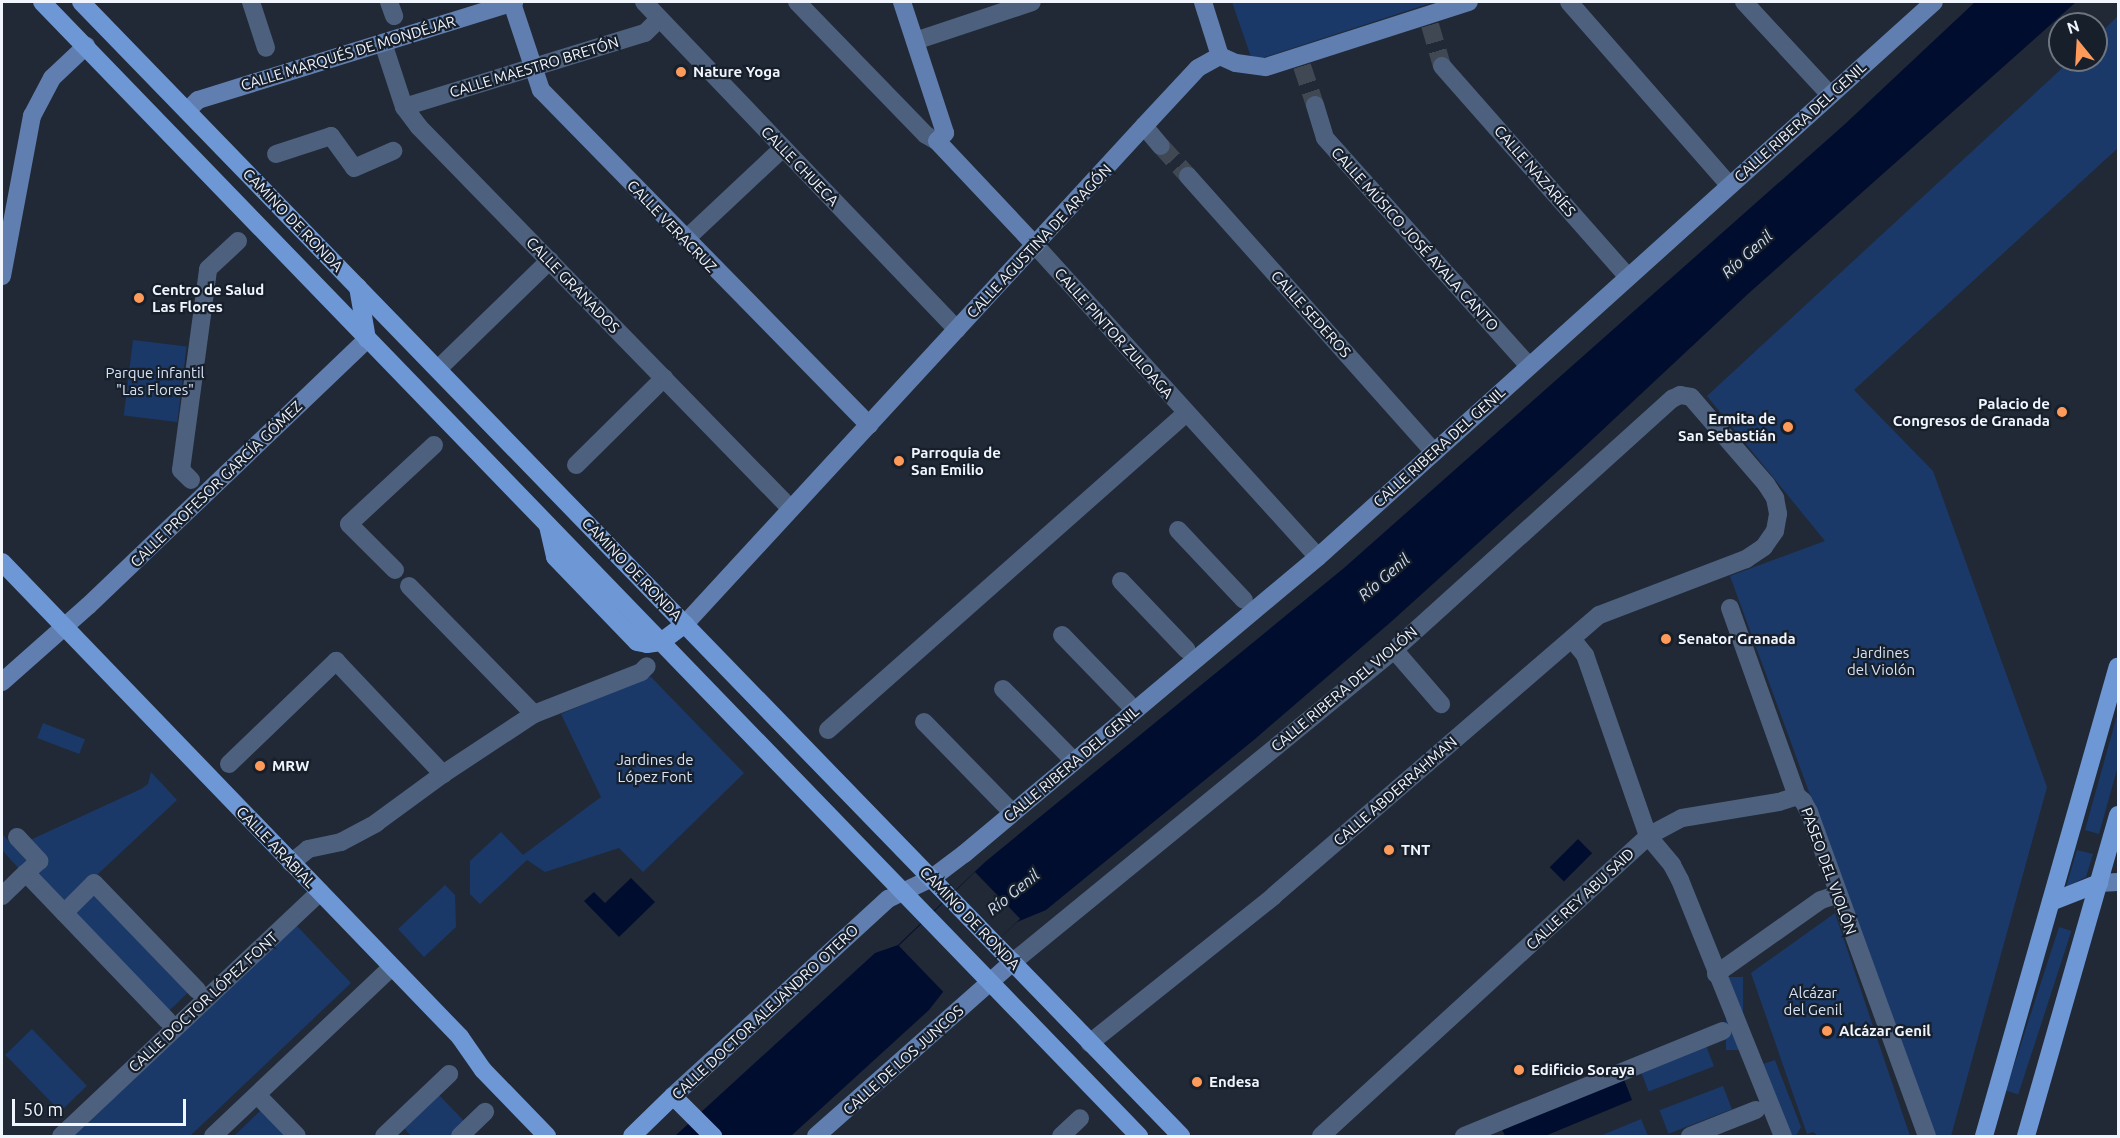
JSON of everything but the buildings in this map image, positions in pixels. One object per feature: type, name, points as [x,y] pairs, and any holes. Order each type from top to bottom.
[{"type":"main road","name":"CAMINO DE RONDA","points":[[42,2],[1138,1137]]},
{"type":"main road","name":"CAMINO DE RONDA","points":[[81,2],[1181,1137]]},
{"type":"main road","points":[[167,131],[187,111]]},
{"type":"main road","points":[[358,287],[367,339]]},
{"type":"main road","name":"CALLE ARABIAL","points":[[2,562],[459,1037],[483,1070],[547,1137]]},
{"type":"main road","points":[[660,642],[685,624]]},
{"type":"main road","points":[[1984,1137],[2118,667]]},
{"type":"main road","points":[[2026,1137],[2118,815]]},
{"type":"main road","points":[[2051,902],[2099,883]]},
{"type":"main road","points":[[673,1096],[714,1137]]},
{"type":"main road","name":"CALLE DOCTOR ALEJANDRO OTERO","points":[[629,1135],[673,1096]]},
{"type":"street","points":[[251,2],[266,48]]},
{"type":"street","name":"CALLE MARQUÉS DE MONDÉJAR","points":[[187,111],[198,100],[513,2]]},
{"type":"street","name":"CALLE VERACRUZ","points":[[513,2],[542,90],[869,425]]},
{"type":"street","name":"CALLE CHUECA","points":[[644,2],[658,20],[957,329]]},
{"type":"street","points":[[797,2],[926,135],[937,141],[945,133],[902,2]]},
{"type":"street","points":[[915,41],[1032,2]]},
{"type":"street","points":[[1203,2],[1220,56],[1236,63],[1266,67],[1300,61],[1429,20],[1469,2]]},
{"type":"street","points":[[1569,2],[1730,186]]},
{"type":"street","points":[[1744,2],[1830,95]]},
{"type":"street","name":"CALLE RIBERA DEL GENIL","points":[[903,894],[932,878],[1318,557],[1934,2]]},
{"type":"street","name":"CALLE MAESTRO BRETÓN","points":[[404,107],[645,33],[658,20]]},
{"type":"street","name":"CALLE GRANADOS","points":[[383,43],[404,107],[419,127],[791,509]]},
{"type":"street","points":[[2,276],[32,116],[52,78],[86,46]]},
{"type":"street","name":"CALLE AGUSTINA DE ARAGÓN","points":[[685,624],[1144,126],[1198,69],[1220,56]]},
{"type":"street","name":"CALLE NAZARÍES","points":[[1442,66],[1628,277]]},
{"type":"street","name":"CALLE MÚSICO JOSÉ AYALA CANTO","points":[[1315,105],[1325,138],[1529,366]]},
{"type":"street","points":[[1144,126],[1161,146]]},
{"type":"street","points":[[276,154],[331,136],[354,168],[393,151]]},
{"type":"street","name":"CALLE PINTOR ZULOAGA","points":[[937,141],[1035,245],[1318,557]]},
{"type":"street","points":[[686,239],[783,148]]},
{"type":"street","name":"CALLE SEDEROS","points":[[1188,176],[1434,452]]},
{"type":"street","points":[[191,480],[181,470],[208,269],[238,241]]},
{"type":"street","points":[[438,369],[550,260]]},
{"type":"street","name":"CALLE PROFESOR GARCÍA GÓMEZ","points":[[2,682],[64,627],[367,339]]},
{"type":"street","points":[[576,465],[664,378]]},
{"type":"street","name":"CALLE RIBERA DEL VIOLÓN","points":[[1012,962],[1394,650],[1666,405],[1680,395],[1691,397],[1766,484],[1775,498],[1778,513],[1775,531],[1764,547],[1717,571]]},
{"type":"street","points":[[828,730],[1186,413]]},
{"type":"street","points":[[395,570],[349,524],[434,445]]},
{"type":"street","points":[[1178,530],[1244,600]]},
{"type":"street","name":"CALLE ABDERRAHMAN","points":[[1090,1043],[1274,896],[1599,615],[1717,571]]},
{"type":"street","points":[[1121,580],[1187,650]]},
{"type":"street","points":[[410,586],[534,714]]},
{"type":"street","name":"PASEO DEL VIOLÓN","points":[[1730,608],[1797,796],[1809,812],[1927,1137]]},
{"type":"street","name":"CALLE RIBERA DEL GENIL","points":[[1062,635],[1128,703]]},
{"type":"street","points":[[1572,639],[1585,655],[1648,836],[1682,818],[1779,802],[1797,796]]},
{"type":"street","points":[[1396,652],[1441,704]]},
{"type":"street","points":[[229,764],[336,661],[443,774]]},
{"type":"street","points":[[291,862],[308,849],[341,842],[376,823],[443,774],[534,714],[644,669]]},
{"type":"street","name":"CALLE RIBERA DEL GENIL","points":[[1003,689],[1068,755]]},
{"type":"street","name":"CALLE RIBERA DEL GENIL","points":[[924,722],[1006,807]]},
{"type":"street","name":"CALLE REY ABU SAID","points":[[1321,1137],[1648,836],[1672,865],[1680,880],[1783,1137]]},
{"type":"street","points":[[2,896],[39,861],[17,837]]},
{"type":"street","points":[[26,873],[167,1020]]},
{"type":"street","points":[[2099,883],[2118,882]]},
{"type":"street","points":[[64,913],[94,883],[197,990]]},
{"type":"street","name":"CALLE DOCTOR LÓPEZ FONT","points":[[61,1137],[320,892]]},
{"type":"street","name":"CALLE DOCTOR ALEJANDRO OTERO","points":[[673,1096],[888,899],[903,894]]},
{"type":"street","points":[[1716,974],[1821,900],[1838,894]]},
{"type":"street","name":"CALLE DE LOS JUNCOS","points":[[816,1137],[1012,962]]},
{"type":"street","points":[[213,1137],[392,967]]},
{"type":"street","points":[[1464,1137],[1722,1030]]},
{"type":"street","points":[[384,1137],[449,1074]]},
{"type":"street","points":[[262,1100],[297,1137]]},
{"type":"street","points":[[1690,1137],[1755,1110]]},
{"type":"street","points":[[460,1137],[485,1112]]},
{"type":"street","points":[[1061,1137],[1080,1118]]},
{"type":"green space","points":[[1232,2],[1434,2],[1259,59],[1251,57]]},
{"type":"green space","name":"Jardines del Violón","points":[[2118,16],[2118,148],[1854,390],[1933,471],[2047,787],[1951,1136],[1935,1136],[1730,576],[1825,541],[1707,396],[2058,72],[2108,72],[2108,26]]},
{"type":"green space","name":"Parque infantil \"Las Flores\"","points":[[133,340],[187,347],[177,422],[124,415]]},
{"type":"green space","name":"Jardines de López Font","points":[[650,676],[744,773],[643,872],[619,848],[545,872],[527,860],[480,904],[470,894],[470,861],[501,832],[523,855],[601,797],[561,714]]},
{"type":"green space","points":[[2118,712],[2118,766],[2099,834],[2085,830]]},
{"type":"green space","points":[[43,723],[85,739],[79,754],[37,738]]},
{"type":"green space","points":[[151,772],[177,800],[66,904],[37,874],[49,862],[28,841],[141,789],[148,784]]},
{"type":"green space","points":[[2,834],[28,862],[20,870],[2,850]]},
{"type":"green space","points":[[2077,850],[2093,854],[2086,877],[2066,887]]},
{"type":"green space","points":[[445,885],[455,895],[456,927],[424,957],[398,929]]},
{"type":"green space","points":[[95,889],[192,989],[168,1012],[71,912]]},
{"type":"green space","name":"Alcázar del Genil","points":[[1835,913],[1910,1136],[1818,1136],[1813,1132],[1807,1134],[1751,973]]},
{"type":"green space","points":[[296,925],[351,983],[190,1136],[74,1136]]},
{"type":"green space","points":[[2059,927],[2071,931],[2018,1095],[2006,1091]]},
{"type":"green space","points":[[1726,977],[1743,977],[1743,1050],[1726,1050]]},
{"type":"green space","points":[[32,1029],[87,1086],[60,1112],[5,1055]]},
{"type":"green space","points":[[1705,1043],[1714,1066],[1649,1091],[1640,1068]]},
{"type":"green space","points":[[1775,1060],[1801,1127],[1796,1136],[1789,1136],[1760,1065]]},
{"type":"green space","points":[[1723,1086],[1732,1109],[1668,1134],[1660,1110]]},
{"type":"green space","points":[[437,1093],[466,1123],[452,1136],[411,1136],[402,1126]]},
{"type":"green space","points":[[262,1109],[289,1136],[234,1136]]},
{"type":"green space","points":[[1641,1119],[1648,1136],[1600,1136]]},
{"type":"water","name":"Río Genil","points":[[1975,2],[2076,2],[2065,12],[2048,12],[2048,27],[1749,293],[1580,451],[1392,621],[1255,739],[1046,910],[1017,922],[943,992],[929,1010],[791,1136],[675,1136],[875,953],[898,945],[985,862],[1344,568],[1845,124]]},
{"type":"water","points":[[1578,839],[1592,853],[1564,881],[1550,867]]},
{"type":"water","points":[[631,878],[655,902],[619,937],[584,901],[594,892],[605,903]]},
{"type":"water","points":[[1623,1077],[1632,1100],[1545,1136],[1505,1136],[1501,1127]]},
{"type":"pier","points":[[975,872],[1020,919],[944,992],[899,946]]},
{"type":"tunnel","points":[[1430,25],[1442,66]]},
{"type":"tunnel","points":[[1302,66],[1315,105]]},
{"type":"tunnel","points":[[1161,146],[1188,176]]},
{"type":"place","name":"Nature Yoga","points":[[681,72]]},
{"type":"place","name":"Centro de Salud Las Flores","points":[[139,298]]},
{"type":"place","name":"Palacio de Congresos de Granada","points":[[2062,412]]},
{"type":"place","name":"Ermita de San Sebastián","points":[[1788,427]]},
{"type":"place","name":"Parroquia de San Emilio","points":[[899,461]]},
{"type":"place","name":"Senator Granada","points":[[1666,639]]},
{"type":"place","name":"MRW","points":[[260,766]]},
{"type":"place","name":"TNT","points":[[1389,850]]},
{"type":"place","name":"Alcázar Genil","points":[[1827,1031]]},
{"type":"place","name":"Edificio Soraya","points":[[1519,1070]]},
{"type":"place","name":"Endesa","points":[[1197,1082]]}]
